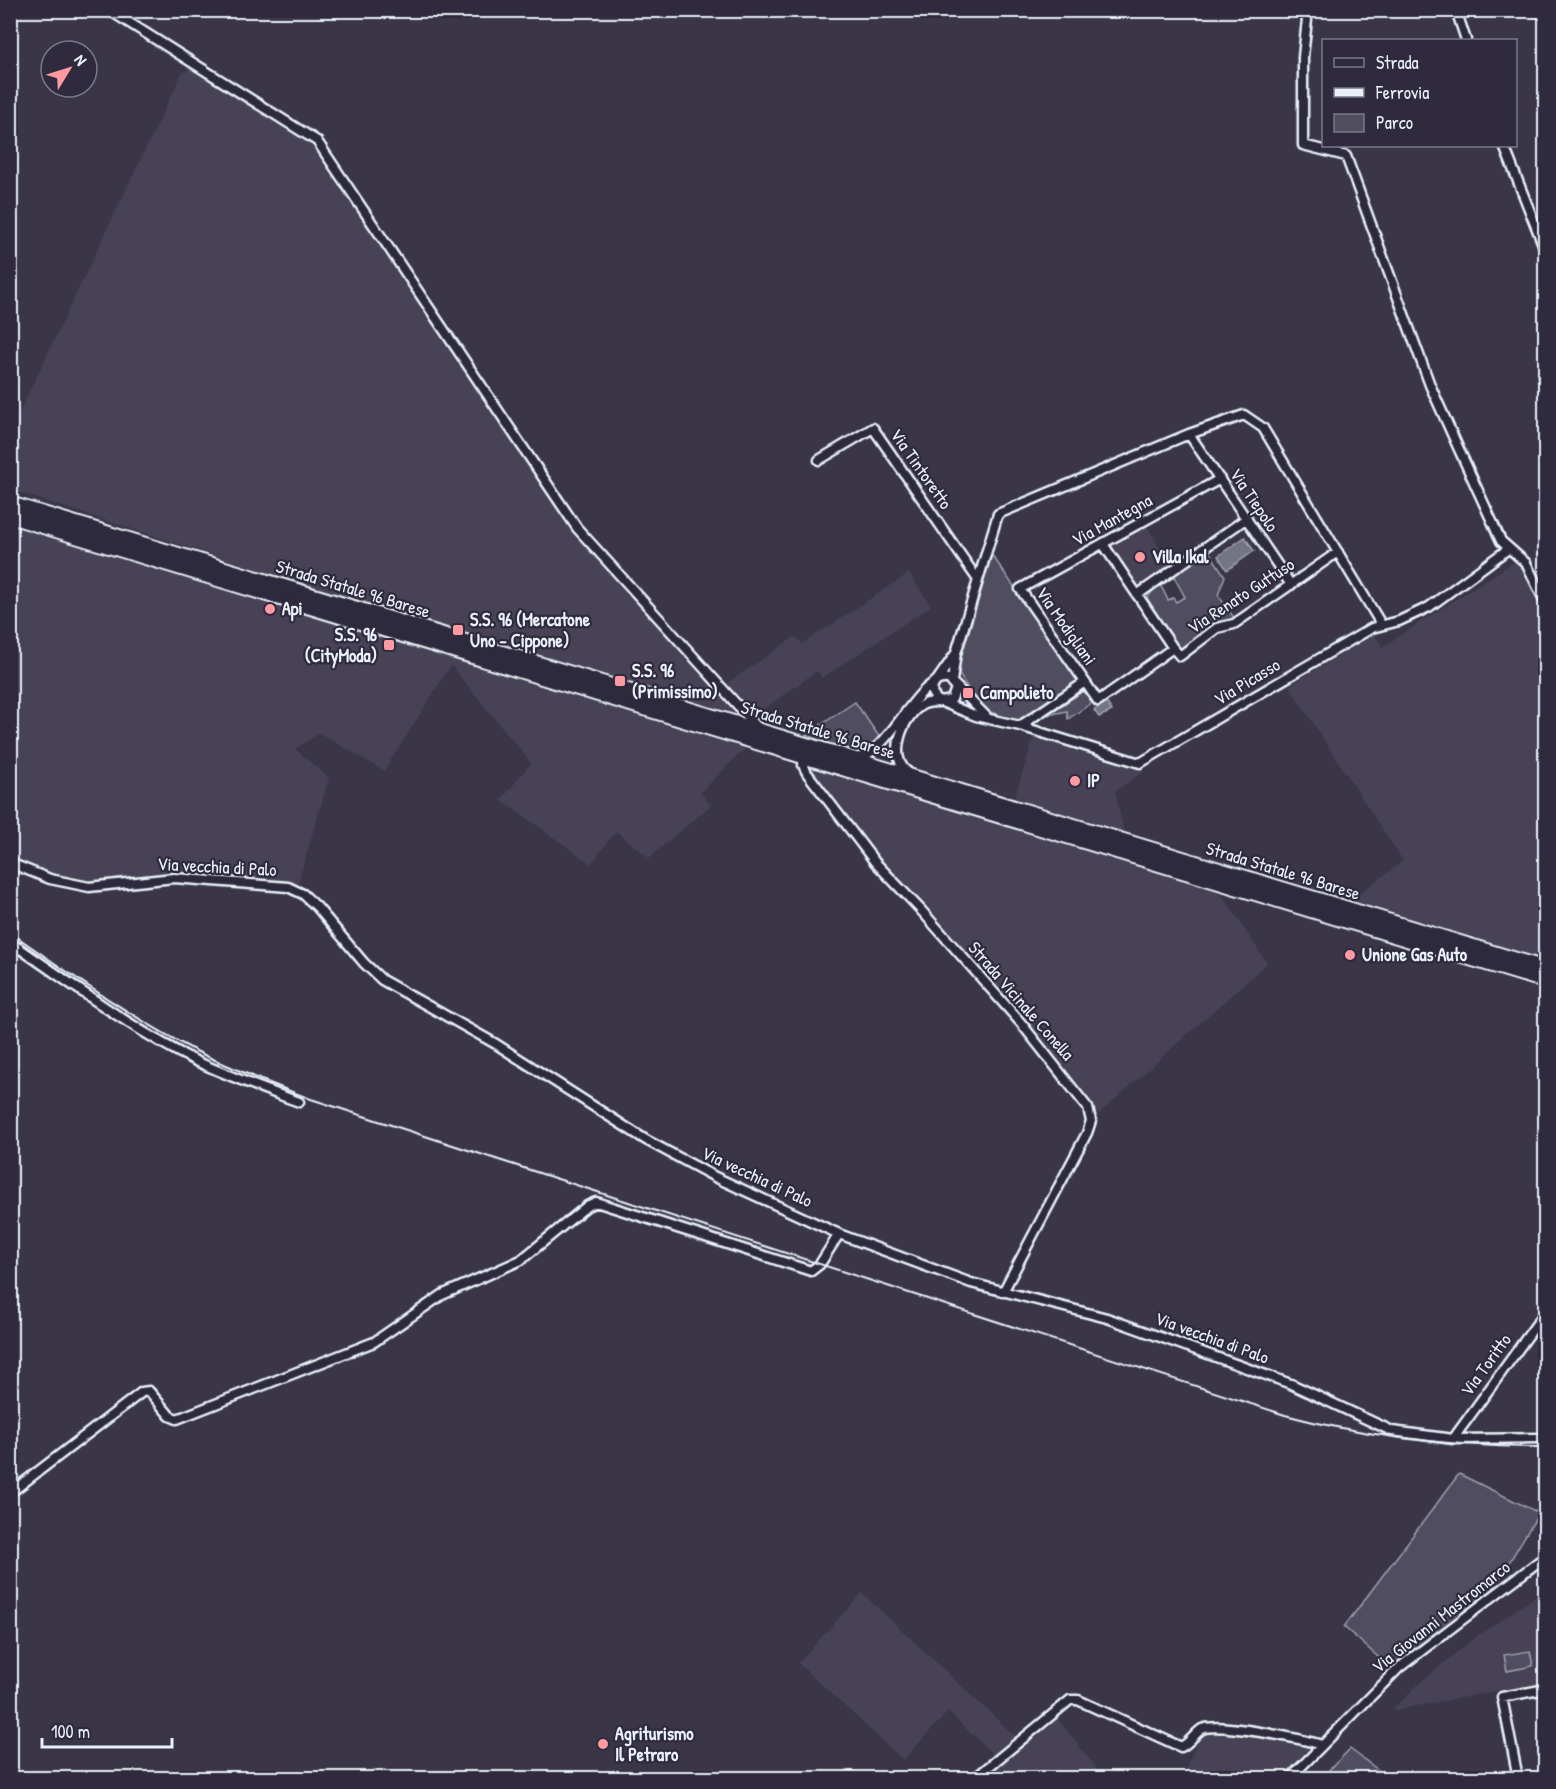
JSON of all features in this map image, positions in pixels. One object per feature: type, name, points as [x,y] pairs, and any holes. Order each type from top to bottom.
[{"type":"main road","name":"Strada Statale 96 Barese","points":[[10,504],[1545,969]]},
{"type":"main road","name":"Strada Statale 96 Barese","points":[[10,516],[1545,981]]},
{"type":"street","points":[[110,10],[317,141],[577,528],[762,732]]},
{"type":"street","points":[[1308,10],[1303,57],[1303,145],[1346,156],[1430,385],[1485,508],[1508,549],[1526,563],[1545,604]]},
{"type":"street","points":[[1455,10],[1466,39]]},
{"type":"street","points":[[1504,147],[1545,252]]},
{"type":"street","points":[[919,780],[904,770],[899,760],[901,735],[915,710],[923,705],[952,699],[956,692],[953,683],[956,653],[998,514],[1230,419],[1244,415],[1263,428],[1381,624]]},
{"type":"street","name":"Via Tintoretto","points":[[819,460],[873,428],[978,580]]},
{"type":"street","name":"Via Tiepolo","points":[[1190,434],[1291,585]]},
{"type":"street","name":"Via Mantegna","points":[[1020,589],[1220,479]]},
{"type":"street","points":[[1137,595],[1247,518]]},
{"type":"street","points":[[1103,544],[1173,648]]},
{"type":"street","name":"Via Picasso","points":[[940,702],[1134,762],[1146,761],[1381,624],[1399,621],[1429,607],[1508,549]]},
{"type":"street","name":"Via Renato Guttuso","points":[[1085,682],[1098,700],[1173,648],[1180,656],[1217,628],[1234,624],[1338,552]]},
{"type":"street","name":"Via Modigliani","points":[[1020,589],[1085,682]]},
{"type":"street","points":[[846,759],[860,758],[872,752],[935,682],[956,653]]},
{"type":"street","points":[[935,682],[945,678],[953,683],[986,717]]},
{"type":"street","points":[[935,682],[932,693],[940,702]]},
{"type":"street","points":[[1020,726],[1085,682]]},
{"type":"street","name":"Strada Vicinale Conella","points":[[804,757],[803,765],[807,773],[875,862],[1021,1023],[1088,1108],[1091,1121],[1087,1133],[1003,1292]]},
{"type":"street","name":"Via vecchia di Palo","points":[[10,863],[50,879],[89,887],[174,878],[288,887],[303,894],[318,907],[364,963],[382,980],[496,1044],[646,1140],[715,1177],[839,1234],[954,1278],[1107,1318],[1281,1380],[1392,1431],[1453,1438],[1545,1438]]},
{"type":"street","points":[[10,942],[99,1002],[175,1049],[240,1080],[299,1102]]},
{"type":"street","points":[[10,1493],[142,1392],[149,1391],[170,1416],[177,1419],[374,1342],[442,1295],[521,1260],[596,1202],[811,1271],[820,1264],[839,1234]]},
{"type":"street","name":"Via Toritto","points":[[1453,1438],[1545,1311]]},
{"type":"street","name":"Via Giovanni Mastromarco","points":[[1290,1779],[1400,1667],[1543,1559]]},
{"type":"street","points":[[1518,1779],[1502,1697],[1545,1689]]},
{"type":"street","points":[[975,1779],[1070,1700],[1077,1700],[1181,1748],[1199,1731],[1211,1727],[1266,1733],[1322,1745]]},
{"type":"shaded area","points":[[198,66],[317,141],[577,528],[762,732],[700,793],[711,805],[649,858],[616,831],[591,864],[501,800],[531,763],[451,665],[384,771],[319,733],[295,749],[329,778],[298,883],[114,884],[50,879],[11,861],[11,522],[741,725],[11,490],[10,432],[182,73]]},
{"type":"shaded area","name":"Villa Ikal","points":[[1146,524],[1171,568],[1139,591],[1107,546]]},
{"type":"shaded area","points":[[1517,560],[1526,570],[1545,611],[1545,960],[1351,900],[1403,861],[1289,686],[1374,634],[1382,647]]},
{"type":"shaded area","points":[[909,573],[931,606],[822,678],[817,671],[757,714],[726,684],[796,636],[802,644]]},
{"type":"shaded area","name":"IP","points":[[1034,737],[1145,771],[1115,791],[1124,833],[1014,799]]},
{"type":"shaded area","points":[[794,760],[1179,877],[1220,892],[1267,963],[1091,1121]]},
{"type":"shaded area","points":[[1545,1590],[1545,1682],[1390,1711],[1423,1680],[1476,1637]]},
{"type":"shaded area","points":[[862,1593],[1017,1738],[994,1755],[948,1712],[903,1760],[798,1663]]},
{"type":"shaded area","points":[[1055,1715],[1104,1778],[980,1778]]},
{"type":"shaded area","points":[[1209,1730],[1262,1735],[1309,1745],[1312,1748],[1283,1778],[1183,1778],[1199,1737]]},
{"type":"green space","points":[[1208,550],[1225,576],[1218,595],[1235,619],[1218,624],[1182,648],[1176,644],[1147,598],[1157,586]],"holes":[[[1174,577],[1185,597],[1176,602],[1173,598],[1168,600],[1161,586]]]},
{"type":"green space","points":[[992,555],[1080,681],[1021,723],[980,708],[957,671]]},
{"type":"green space","points":[[1082,692],[1087,692],[1093,702],[1068,719],[1067,711],[1048,715]]},
{"type":"green space","points":[[855,702],[880,738],[872,745],[854,749],[845,748],[806,735]]},
{"type":"green space","points":[[1459,1474],[1539,1513],[1490,1594],[1393,1670],[1344,1627]]},
{"type":"green space","points":[[1530,1651],[1533,1666],[1507,1671],[1504,1655]]},
{"type":"green space","points":[[1350,1749],[1389,1778],[1321,1778]]},
{"type":"water","points":[[1245,537],[1254,551],[1227,570],[1218,556]]},
{"type":"water","points":[[1106,702],[1112,711],[1099,717],[1094,710]]},
{"type":"waterway","points":[[1525,10],[1546,23]]},
{"type":"railway","points":[[10,932],[101,995],[172,1038],[225,1064],[311,1099],[1285,1415],[1349,1430],[1414,1440],[1512,1447],[1546,1447]]},
{"type":"place","name":"Villa Ikal","points":[[1140,557]]},
{"type":"place","name":"Api","points":[[270,609]]},
{"type":"place","name":"S.S. 96 (Mercatone Uno - Cippone)","points":[[458,630]]},
{"type":"place","name":"S.S. 96 (CityModa)","points":[[389,645]]},
{"type":"place","name":"S.S. 96 (Primissimo)","points":[[620,681]]},
{"type":"place","name":"Campolieto","points":[[968,693]]},
{"type":"place","name":"IP","points":[[1075,781]]},
{"type":"place","name":"Unione Gas Auto","points":[[1350,955]]},
{"type":"place","name":"Agriturismo Il Petraro","points":[[603,1744]]}]
